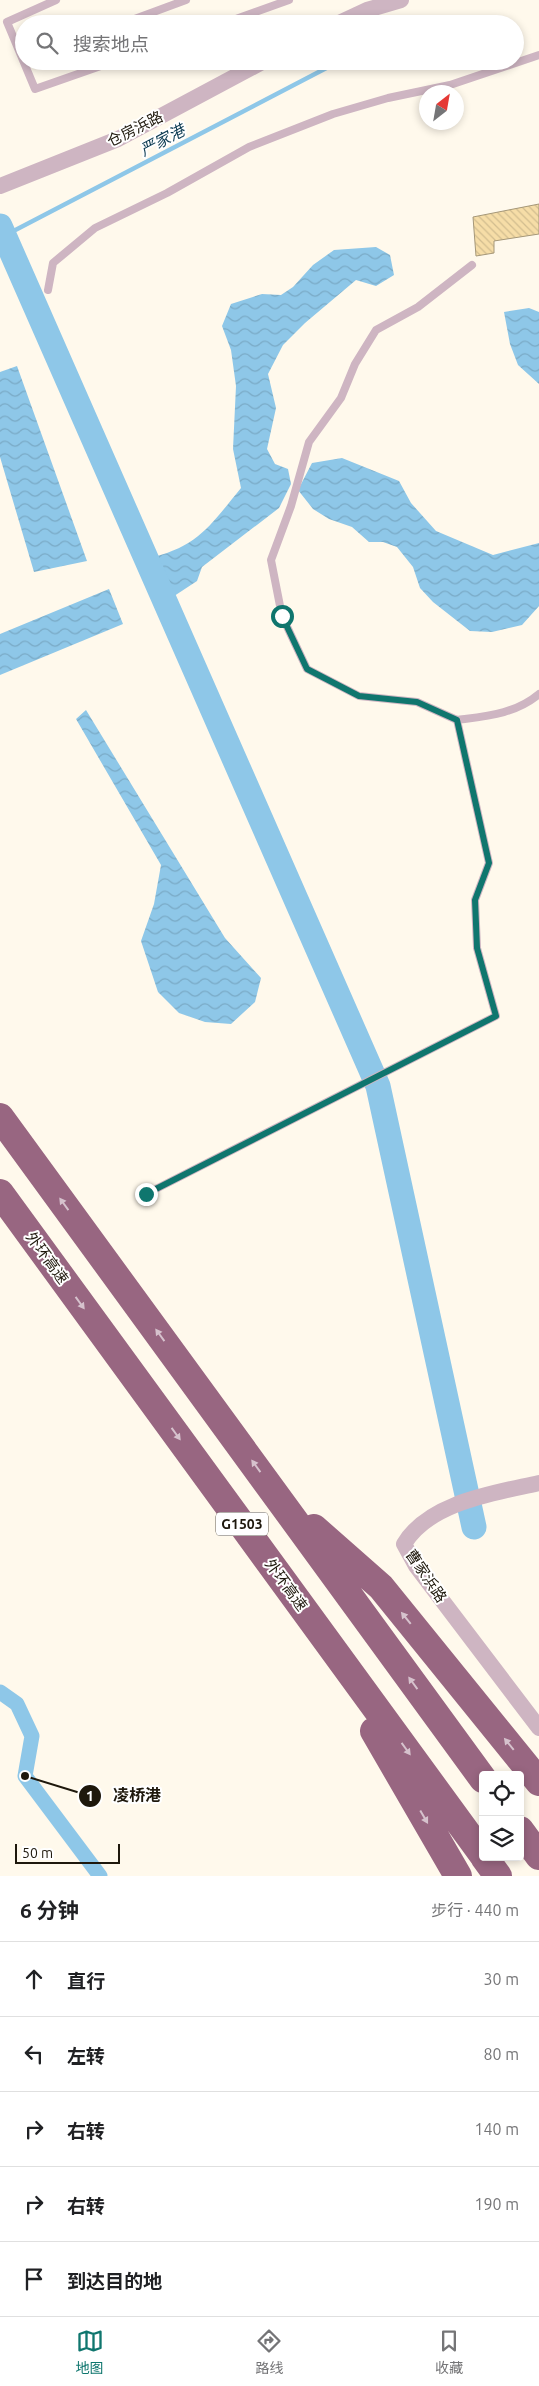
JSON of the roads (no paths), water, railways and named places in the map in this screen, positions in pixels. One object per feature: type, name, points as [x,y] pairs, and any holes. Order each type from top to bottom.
[{"type":"highway","name":"G1503","points":[[0,1117],[479,1774]]},
{"type":"highway","name":"外环高速","points":[[0,1193],[479,1850]]},
{"type":"highway","points":[[274,1492],[381,1587],[539,1782]]},
{"type":"highway","points":[[231,1509],[364,1714],[458,1876]]},
{"type":"highway","points":[[524,1835],[539,1856]]},
{"type":"highway","name":"外环高速","points":[[487,1861],[498,1876]]},
{"type":"street","points":[[356,15],[401,0]]},
{"type":"street","name":"仓房浜路","points":[[0,186],[118,139],[247,70]]},
{"type":"street","name":"曹家浜路","points":[[539,1483],[484,1496],[442,1510],[409,1536],[404,1544],[416,1566],[539,1728]]},
{"type":"lane","points":[[23,15],[56,0]]},
{"type":"lane","points":[[145,15],[186,0]]},
{"type":"lane","points":[[247,15],[289,0]]},
{"type":"lane","points":[[15,18],[7,22],[15,41]]},
{"type":"lane","points":[[524,60],[539,55]]},
{"type":"lane","points":[[27,70],[35,89],[89,70]]},
{"type":"lane","points":[[48,290],[53,263],[95,228],[168,193],[249,147],[333,114],[388,98],[450,85],[494,70]]},
{"type":"lane","points":[[472,265],[418,307],[376,330],[355,364],[341,398],[309,442],[291,506],[271,560],[282,616],[307,669],[359,696],[417,702],[457,720],[501,714],[530,701],[539,694]]},
{"type":"lane","points":[[146,1194],[496,1016],[477,948],[475,900],[489,863],[457,720]]},
{"type":"water","points":[[376,247],[390,255],[394,275],[376,286],[356,280],[305,323],[283,345],[268,374],[276,408],[267,449],[275,464],[288,469],[291,484],[279,508],[202,567],[197,581],[165,602],[146,559],[178,548],[201,534],[241,488],[233,449],[236,386],[231,350],[222,326],[231,304],[262,294],[281,295],[293,287],[313,265],[334,250]]},
{"type":"water","points":[[529,308],[539,312],[539,384],[518,365],[510,344],[504,312]]},
{"type":"water","points":[[17,366],[87,561],[34,572],[0,457],[0,372]]},
{"type":"water","points":[[342,458],[399,481],[411,503],[436,531],[493,555],[539,543],[539,606],[522,625],[492,632],[470,631],[433,602],[420,588],[413,567],[397,547],[383,542],[369,542],[352,527],[329,519],[313,509],[298,490],[312,463]]},
{"type":"water","points":[[109,589],[123,624],[0,675],[0,634]]},
{"type":"water","points":[[86,710],[225,938],[261,978],[255,1002],[231,1024],[205,1022],[179,1013],[158,992],[141,941],[154,904],[161,865],[76,719]]},
{"type":"waterway","name":"严家港","points":[[0,238],[323,70]]},
{"type":"waterway","points":[[0,226],[378,1086],[474,1527]]},
{"type":"waterway","points":[[0,1692],[17,1704],[32,1736],[25,1776],[100,1876]]},
{"type":"place","name":"凌桥港","points":[[25,1776]]}]
